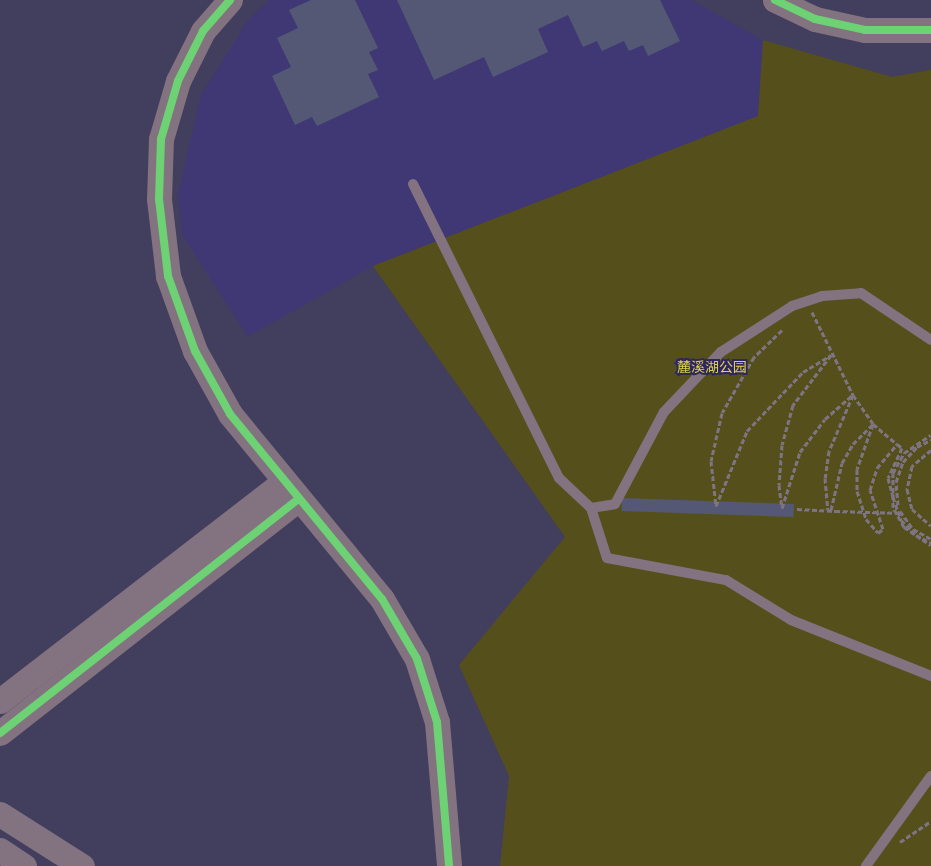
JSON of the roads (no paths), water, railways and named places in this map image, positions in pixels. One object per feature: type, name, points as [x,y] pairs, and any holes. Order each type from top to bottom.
[{"type":"street","points":[[230,0],[203,31],[178,81],[161,139],[159,190],[161,239],[177,307],[195,351],[230,414],[382,599],[417,659],[437,722],[449,866]]},
{"type":"street","points":[[775,0],[815,19],[865,30],[931,30]]},
{"type":"street","points":[[0,701],[291,490]]},
{"type":"street","points":[[0,733],[291,490]]},
{"type":"street","points":[[0,814],[82,866]]},
{"type":"street","points":[[0,850],[24,866]]},
{"type":"lane","points":[[412,184],[559,478],[591,508],[607,558],[726,580],[791,620],[931,676]]},
{"type":"lane","points":[[591,508],[615,504],[664,412],[721,352],[792,306],[808,301],[861,293],[931,340]]},
{"type":"lane","points":[[866,866],[931,776]]},
{"type":"park label","name":"麓溪湖公园","points":[[712,368]]}]
